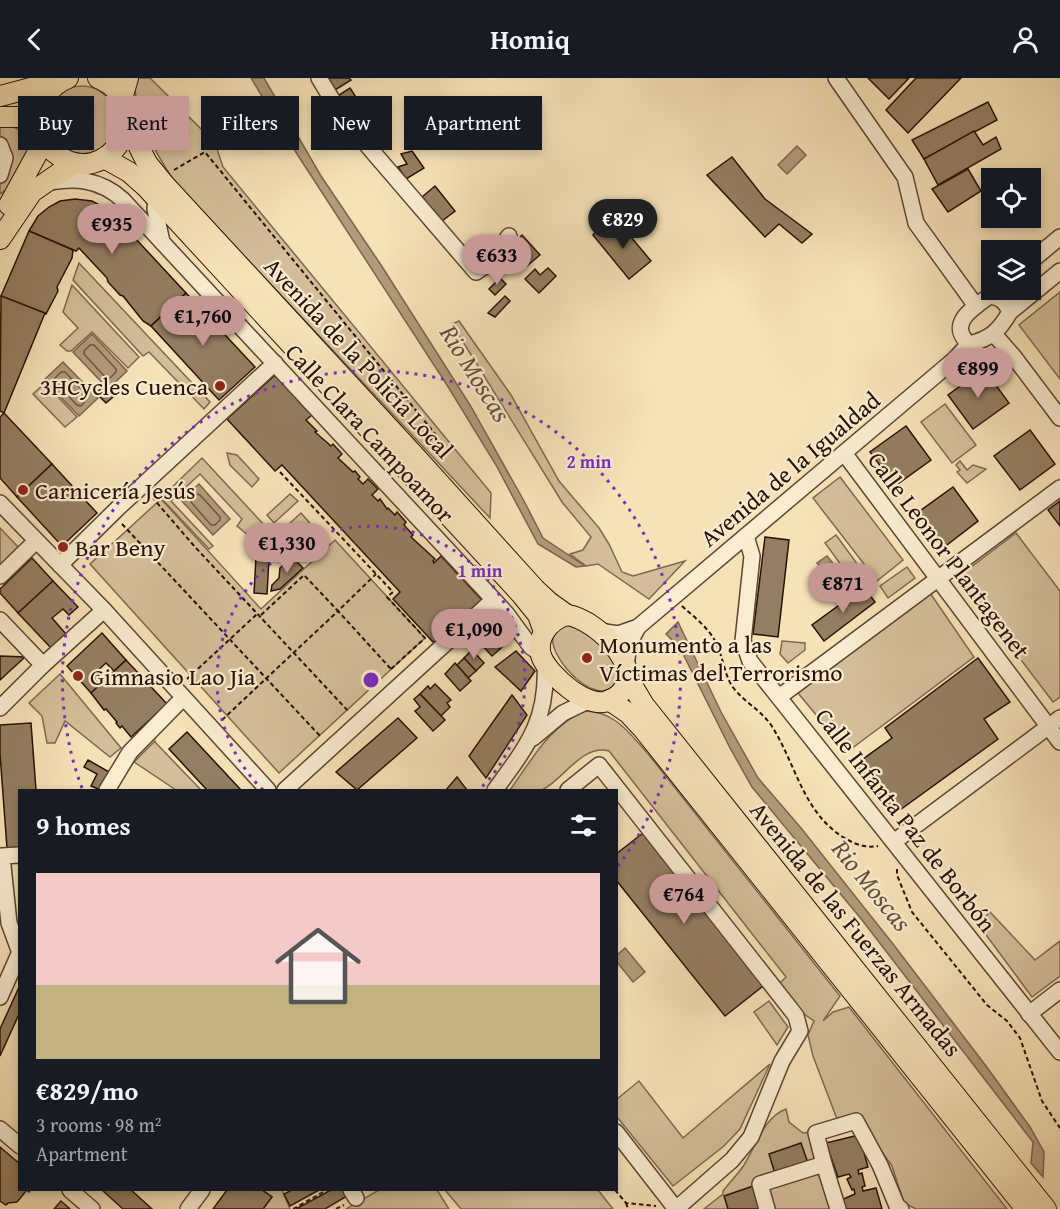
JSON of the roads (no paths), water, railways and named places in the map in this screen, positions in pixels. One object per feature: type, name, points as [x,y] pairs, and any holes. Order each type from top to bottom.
[{"type":"main road","points":[[98,78],[114,88],[120,96]]},
{"type":"main road","points":[[123,96],[129,78]]},
{"type":"main road","points":[[0,96],[62,81]]},
{"type":"main road","points":[[48,96],[62,81]]},
{"type":"main road","points":[[0,117],[18,117]]},
{"type":"main road","points":[[0,224],[6,202],[33,150]]},
{"type":"main road","points":[[54,150],[57,155],[74,162],[89,163],[105,158],[114,150]]},
{"type":"main road","name":"Avenida de la Policía Local","points":[[140,150],[159,178],[535,589],[567,615]]},
{"type":"main road","name":"Avenida de la Policía Local","points":[[105,158],[138,178],[521,594],[538,615],[544,632]]},
{"type":"main road","points":[[0,239],[32,192],[74,162]]},
{"type":"main road","points":[[567,615],[584,620],[599,631],[614,647],[627,672],[623,689],[609,700],[596,703],[588,701],[567,687],[543,659],[544,632],[554,621],[567,615]]},
{"type":"main road","name":"Avenida de las Fuerzas Armadas","points":[[627,672],[644,705],[1046,1209]]},
{"type":"main road","name":"Avenida de las Fuerzas Armadas","points":[[609,700],[628,713],[643,729],[1026,1209]]},
{"type":"street","points":[[319,78],[342,116],[476,272],[489,263],[509,236]]},
{"type":"street","points":[[836,78],[905,177],[916,223],[976,306]]},
{"type":"street","points":[[0,145],[5,158],[0,175]]},
{"type":"street","name":"Calle Clara Campoamor","points":[[43,184],[69,180],[92,182],[107,186],[123,200],[506,613],[531,647],[543,659]]},
{"type":"street","points":[[156,198],[156,214],[163,244]]},
{"type":"street","points":[[1041,253],[1060,237]]},
{"type":"street","points":[[984,300],[961,320],[959,330],[962,338],[969,344],[984,340],[994,334],[1010,312],[1060,271]]},
{"type":"street","points":[[1003,300],[1010,312]]},
{"type":"street","points":[[994,334],[1060,418]]},
{"type":"street","name":"Avenida de la Igualdad","points":[[627,672],[628,644],[638,627],[955,359],[969,344]]},
{"type":"street","points":[[60,565],[275,363]]},
{"type":"street","name":"Calle Leonor Plantagenet","points":[[844,453],[939,579],[1054,722],[1060,742]]},
{"type":"street","points":[[779,697],[1060,488]]},
{"type":"street","points":[[0,503],[104,610],[266,789]]},
{"type":"street","name":"Calle Infanta Paz de Borbón","points":[[746,536],[752,556],[744,648],[750,661],[890,843],[1060,1052]]},
{"type":"street","points":[[0,576],[36,542]]},
{"type":"street","points":[[286,789],[493,600]]},
{"type":"street","points":[[2,702],[104,610]]},
{"type":"street","points":[[0,620],[43,665]]},
{"type":"street","name":"Avenida de la Igualdad","points":[[599,631],[618,634],[638,627]]},
{"type":"street","points":[[531,740],[545,701],[543,659]]},
{"type":"street","points":[[108,789],[130,752],[180,694]]},
{"type":"street","points":[[496,789],[531,740],[563,713],[588,701]]},
{"type":"street","points":[[890,843],[1054,722]]},
{"type":"street","points":[[569,789],[599,765],[618,789]]},
{"type":"street","points":[[618,789],[796,1016],[800,1031],[782,1061],[751,1137],[732,1160],[676,1209],[618,1135]]},
{"type":"street","points":[[18,855],[1,852],[9,923],[18,951]]},
{"type":"street","points":[[0,997],[4,978],[18,956]]},
{"type":"street","points":[[1029,1014],[1060,990]]},
{"type":"street","points":[[837,1209],[816,1133],[856,1121],[880,1165],[898,1208]]},
{"type":"street","points":[[0,1129],[18,1144]]},
{"type":"street","points":[[767,1209],[760,1184],[825,1164]]},
{"type":"street","points":[[71,1191],[92,1209]]},
{"type":"street","points":[[188,1209],[201,1191]]},
{"type":"water","points":[[251,78],[264,78],[274,96],[262,96]]},
{"type":"water","points":[[299,138],[321,176],[470,405],[543,538],[585,566],[576,567],[538,544],[496,465],[447,385],[295,150],[299,150]]},
{"type":"water","points":[[797,146],[806,155],[787,174],[778,165]]},
{"type":"water","points":[[92,334],[127,371],[108,389],[73,352]]},
{"type":"water","points":[[63,362],[98,398],[79,416],[44,380]]},
{"type":"water","points":[[199,484],[230,519],[213,535],[181,500]]},
{"type":"water","points":[[827,556],[839,571],[829,579],[817,563]]},
{"type":"water","points":[[678,622],[721,712],[758,778],[801,828],[893,944],[1030,1127],[1044,1152],[1043,1177],[1031,1163],[1033,1142],[862,920],[752,787],[680,648],[666,634]]},
{"type":"water","points":[[625,948],[645,972],[633,982],[618,963],[618,954]]},
{"type":"place","name":"3HCycles Cuenca","points":[[220,386]]},
{"type":"place","name":"Carnicería Jesús","points":[[23,490]]},
{"type":"place","name":"Bar Beny","points":[[63,547]]},
{"type":"place","name":"Monumento a las Víctimas del Terrorismo","points":[[587,658]]},
{"type":"place","name":"Gimnasio Lao Jia","points":[[78,676]]},
{"type":"water label","name":"Rio Moscas","points":[[476,373]]},
{"type":"water label","name":"Rio Moscas","points":[[872,885]]}]
